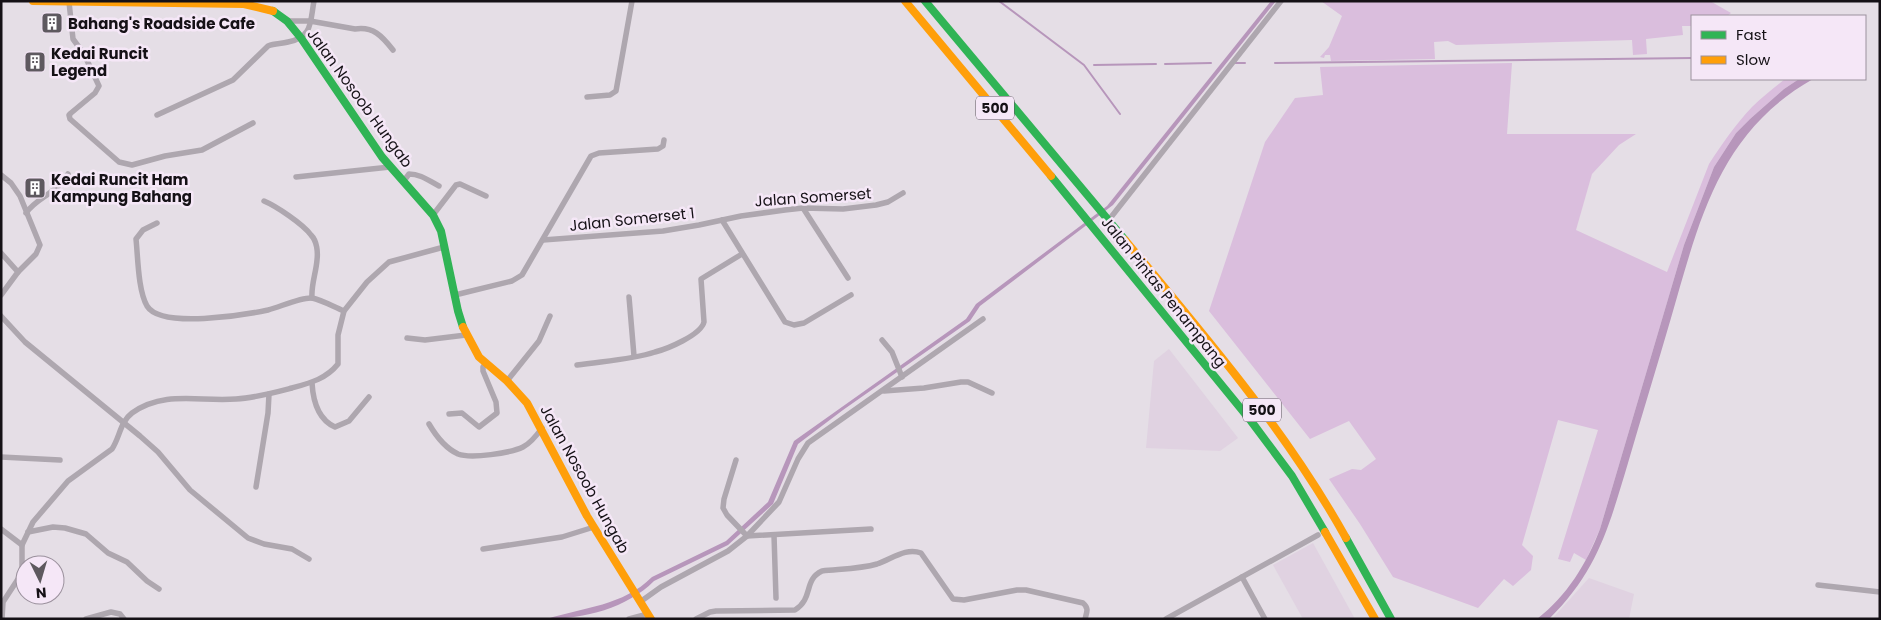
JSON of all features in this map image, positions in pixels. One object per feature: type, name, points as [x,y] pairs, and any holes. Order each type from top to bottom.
[{"type":"main road","name":"Jalan Nosoob Hungab","points":[[33,1],[244,3],[272,5],[301,38],[390,167],[433,215],[441,231],[458,311],[466,335],[479,357],[507,381],[527,402],[594,527],[649,616]]},
{"type":"main road","name":"Jalan Pintas Penampang","points":[[905,1],[1096,230],[1251,422],[1292,476],[1347,567],[1375,619]]},
{"type":"main road","name":"Jalan Pintas Penampang","points":[[925,1],[1192,321],[1278,431],[1333,514],[1391,619]]},
{"type":"street","points":[[157,115],[233,80],[268,46],[301,38],[309,30],[314,1]]},
{"type":"street","points":[[587,97],[610,95],[616,91],[632,1]]},
{"type":"street","points":[[1107,220],[1281,1]]},
{"type":"street","points":[[73,2],[73,39],[84,54],[99,86],[95,93],[69,115],[70,119],[119,162],[139,164],[165,156],[202,150],[253,123]]},
{"type":"street","points":[[287,21],[310,21],[355,29],[365,27],[372,29],[393,50]]},
{"type":"street","name":"Jalan Somerset 1","points":[[455,295],[518,278],[526,270],[591,156],[658,149],[663,146],[664,140]]},
{"type":"street","points":[[296,177],[390,167]]},
{"type":"street","points":[[26,213],[62,185],[68,174]]},
{"type":"street","points":[[403,182],[409,174],[415,174],[423,176],[439,186]]},
{"type":"street","points":[[1,175],[16,189],[40,245],[36,254],[18,272],[1,295]]},
{"type":"street","points":[[433,215],[456,185],[460,184],[486,196]]},
{"type":"street","name":"Jalan Somerset","points":[[722,220],[765,212],[803,208],[876,206],[888,202],[903,193]]},
{"type":"street","points":[[264,201],[274,205],[312,235],[317,247],[317,260],[311,289],[312,298]]},
{"type":"street","points":[[803,208],[848,278]]},
{"type":"street","points":[[722,220],[785,322],[794,325],[804,323],[850,295]]},
{"type":"street","name":"Jalan Somerset 1","points":[[543,240],[663,230],[722,220]]},
{"type":"street","points":[[157,223],[143,230],[136,239],[143,297],[148,308],[154,314],[170,318],[228,317],[267,310],[312,298],[344,311]]},
{"type":"street","points":[[2,619],[3,602],[16,582],[22,568],[22,545],[28,532],[44,509],[68,481],[112,449],[123,422],[132,414],[159,400],[189,397],[234,399],[269,394],[312,383],[327,375],[338,364],[338,335],[344,311],[367,282],[389,262],[444,247]]},
{"type":"street","points":[[1,253],[18,272]]},
{"type":"street","points":[[577,365],[655,352],[699,330],[703,327],[704,317],[701,279],[742,254]]},
{"type":"street","points":[[629,297],[634,356]]},
{"type":"street","points":[[1,316],[21,338],[158,452],[190,490],[248,538],[271,546],[292,549],[308,559]]},
{"type":"street","points":[[507,381],[539,341],[550,316]]},
{"type":"street","points":[[639,600],[728,551],[779,502],[798,459],[808,443],[983,319]]},
{"type":"street","points":[[407,338],[425,340],[466,335]]},
{"type":"street","points":[[882,340],[897,361],[902,377]]},
{"type":"street","points":[[449,414],[462,413],[479,427],[497,413],[496,402],[483,371],[486,363]]},
{"type":"street","points":[[882,391],[968,382],[992,393]]},
{"type":"street","points":[[312,383],[314,405],[326,422],[335,427],[349,421],[369,397]]},
{"type":"street","points":[[256,487],[268,413],[269,394]]},
{"type":"street","points":[[428,424],[446,446],[466,456],[518,449],[530,443],[542,428]]},
{"type":"street","points":[[1,456],[60,460]]},
{"type":"street","points":[[736,460],[723,508],[737,527],[746,535],[871,530]]},
{"type":"street","points":[[1314,512],[1319,524],[1318,535]]},
{"type":"street","points":[[28,532],[53,527],[65,528],[86,534],[108,552],[127,562],[147,581],[159,589]]},
{"type":"street","points":[[483,549],[562,537],[594,527]]},
{"type":"street","points":[[1,529],[22,545]]},
{"type":"street","points":[[774,535],[776,598]]},
{"type":"street","points":[[1318,535],[1327,540],[1347,567]]},
{"type":"street","points":[[1166,619],[1318,535]]},
{"type":"street","points":[[696,619],[716,611],[795,610],[805,603],[812,578],[816,574],[822,571],[875,564],[907,550],[921,553],[953,599],[964,600],[1026,590],[1083,603],[1088,611],[1085,619]]},
{"type":"street","points":[[1242,577],[1265,619]]},
{"type":"street","points":[[1818,585],[1880,592]]},
{"type":"street","points":[[86,619],[111,612],[120,614],[124,619]]},
{"type":"street","points":[[629,619],[649,616]]},
{"type":"shaded area","points":[[1271,1],[1276,1],[1113,205],[980,306],[970,321],[798,444],[773,504],[728,545],[654,581],[618,605],[576,617],[547,619],[616,600],[641,587],[652,577],[726,541],[768,502],[794,441],[966,319],[976,304],[1107,206]]},
{"type":"shaded area","points":[[1321,1],[1710,1],[1731,13],[1728,15],[1691,15],[1691,26],[1682,26],[1683,35],[1646,39],[1647,54],[1633,55],[1632,40],[1456,45],[1448,41],[1434,42],[1435,59],[1331,61],[1330,55],[1325,55],[1324,58],[1320,57],[1329,47],[1342,16]]},
{"type":"shaded area","points":[[1512,63],[1507,134],[1636,134],[1619,145],[1592,174],[1576,230],[1667,272],[1709,164],[1719,149],[1752,107],[1784,80],[1798,80],[1784,89],[1736,133],[1714,167],[1684,245],[1600,529],[1586,560],[1574,553],[1570,562],[1558,559],[1598,430],[1558,420],[1522,545],[1533,556],[1531,570],[1513,586],[1504,579],[1478,608],[1393,577],[1329,479],[1352,469],[1361,470],[1376,459],[1349,421],[1310,439],[1209,311],[1265,142],[1295,98],[1323,95],[1320,67]]},
{"type":"shaded area","points":[[1798,80],[1812,80],[1781,101],[1755,126],[1734,153],[1717,183],[1703,214],[1692,248],[1621,486],[1600,547],[1591,565],[1566,601],[1549,619],[1537,619],[1558,600],[1575,578],[1589,554],[1600,529],[1684,245],[1714,167],[1736,133],[1784,89]]},
{"type":"shaded area","points":[[1169,349],[1238,438],[1220,451],[1146,448],[1154,361]]},
{"type":"shaded area","points":[[1313,543],[1355,619],[1303,619],[1273,565]]},
{"type":"shaded area","points":[[1589,578],[1634,594],[1629,619],[1552,619]]},
{"type":"waterway","points":[[999,1],[1084,65],[1120,114]]},
{"type":"waterway","points":[[1275,63],[1691,58]]},
{"type":"waterway","points":[[1165,64],[1211,63]]},
{"type":"waterway","points":[[1235,63],[1245,63]]},
{"type":"waterway","points":[[1094,65],[1156,64]]},
{"type":"traffic: fast","points":[[925,1],[1125,240]]},
{"type":"traffic: fast","points":[[273,11],[287,21],[301,38],[382,157],[433,215],[441,231],[463,327]]},
{"type":"traffic: fast","points":[[1051,176],[1251,421],[1292,476],[1325,532]]},
{"type":"traffic: fast","points":[[1346,538],[1391,619]]},
{"type":"traffic: slow","points":[[33,1],[244,4],[273,11]]},
{"type":"traffic: slow","points":[[905,1],[1051,176]]},
{"type":"traffic: slow","points":[[1125,240],[1271,421],[1323,498],[1346,538]]},
{"type":"traffic: slow","points":[[463,327],[479,357],[507,381],[527,403],[587,516],[651,619]]},
{"type":"traffic: slow","points":[[1325,532],[1375,619]]},
{"type":"place","name":"Bahang's Roadside Cafe","points":[[52,23]]},
{"type":"place","name":"Kedai Runcit Legend","points":[[35,62]]},
{"type":"place","name":"Kedai Runcit Ham Kampung Bahang","points":[[35,188]]}]
